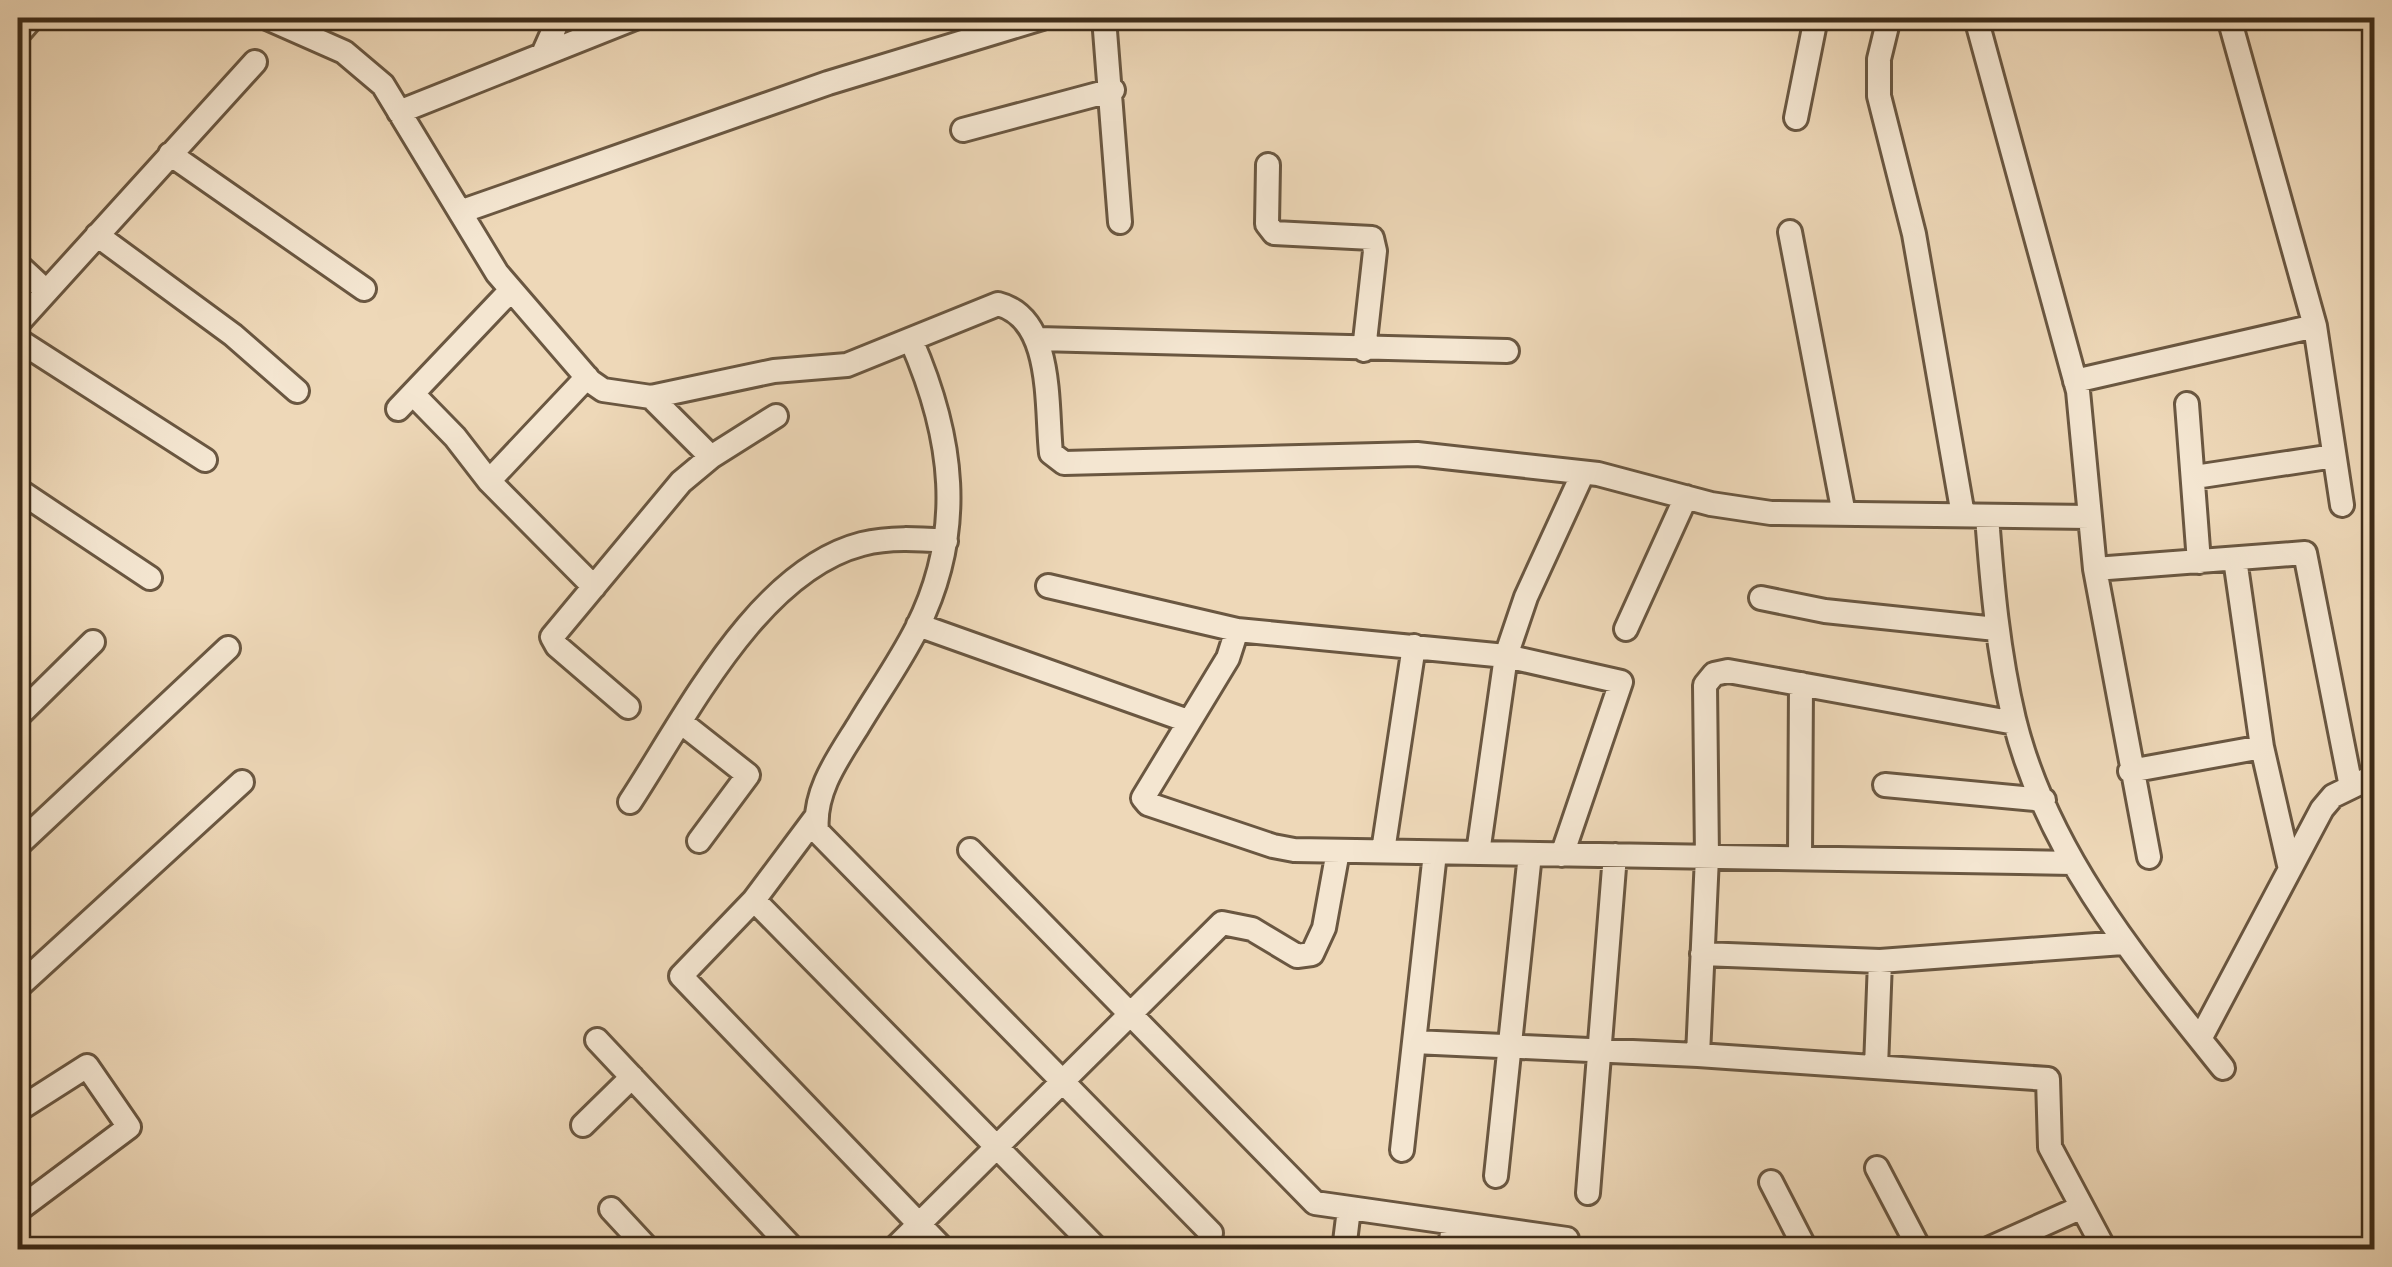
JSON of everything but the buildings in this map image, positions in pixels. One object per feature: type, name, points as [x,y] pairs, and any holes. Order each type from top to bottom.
[{"type":"street","points":[[18,34],[32,18]]},
{"type":"street","points":[[267,18],[311,26],[365,66],[399,112],[511,290],[603,390],[651,396],[774,371],[847,365],[998,304],[1011,308],[1029,322],[1038,340],[1051,453],[1064,462],[1417,454],[1582,472],[1771,513],[2090,517]]},
{"type":"street","points":[[544,54],[559,18]]},
{"type":"street","points":[[399,112],[635,18]]},
{"type":"street","points":[[460,212],[828,84],[1042,18]]},
{"type":"street","points":[[1104,18],[1113,90],[1120,222]]},
{"type":"street","points":[[1796,118],[1816,18]]},
{"type":"street","points":[[1889,18],[1878,59],[1878,96],[1914,234],[2015,723],[2073,862],[2123,943],[2224,1068]]},
{"type":"street","points":[[1976,18],[2075,381],[2095,569],[2130,771],[2150,857]]},
{"type":"street","points":[[2229,18],[2314,326],[2342,505]]},
{"type":"street","points":[[18,323],[255,62]]},
{"type":"street","points":[[962,130],[1113,90]]},
{"type":"street","points":[[170,154],[364,288]]},
{"type":"street","points":[[1268,164],[1267,224],[1274,233],[1372,238],[1375,251],[1364,350]]},
{"type":"street","points":[[1790,232],[1844,514]]},
{"type":"street","points":[[97,235],[233,336],[296,391]]},
{"type":"street","points":[[18,264],[46,291]]},
{"type":"street","points":[[511,290],[406,401],[456,437],[489,480],[594,587]]},
{"type":"street","points":[[2075,381],[2314,326]]},
{"type":"street","points":[[18,340],[205,460]]},
{"type":"street","points":[[912,340],[942,420],[950,488],[946,540],[918,626],[827,778],[816,817],[817,831],[1211,1234]]},
{"type":"street","points":[[1038,340],[1507,351]]},
{"type":"street","points":[[489,480],[587,377]]},
{"type":"street","points":[[651,396],[710,457]]},
{"type":"street","points":[[2187,404],[2196,477],[2199,562]]},
{"type":"street","points":[[628,707],[556,646],[552,637],[681,482],[710,457],[776,416]]},
{"type":"street","points":[[2196,477],[2334,456]]},
{"type":"street","points":[[1478,853],[1506,656],[1526,597],[1582,472]]},
{"type":"street","points":[[18,490],[150,578]]},
{"type":"street","points":[[1626,629],[1686,497]]},
{"type":"street","points":[[630,802],[748,623],[820,564],[857,545],[889,538],[946,540]]},
{"type":"street","points":[[2095,569],[2305,553],[2351,786]]},
{"type":"street","points":[[2235,559],[2262,747],[2290,869]]},
{"type":"street","points":[[1048,586],[1237,630],[1506,656],[1622,682],[1562,854]]},
{"type":"street","points":[[1760,598],[1825,611],[1996,628]]},
{"type":"street","points":[[918,626],[1188,721]]},
{"type":"street","points":[[1237,630],[1228,658],[1144,790],[1148,804],[1273,846],[1382,852],[2073,862]]},
{"type":"street","points":[[18,716],[93,642]]},
{"type":"street","points":[[1382,852],[1414,646]]},
{"type":"street","points":[[18,845],[228,648]]},
{"type":"street","points":[[1698,1055],[1706,856],[1705,685],[1714,674],[1728,672],[2015,723]]},
{"type":"street","points":[[1800,858],[1801,684]]},
{"type":"street","points":[[682,723],[748,775],[699,841]]},
{"type":"street","points":[[2130,771],[2262,747]]},
{"type":"street","points":[[2200,1039],[2322,809],[2333,796],[2374,776]]},
{"type":"street","points":[[18,987],[242,782]]},
{"type":"street","points":[[1885,785],[2044,800]]},
{"type":"street","points":[[816,817],[754,900],[680,976],[944,1250]]},
{"type":"street","points":[[970,850],[1315,1203],[1567,1239],[1566,1250]]},
{"type":"street","points":[[893,1250],[1222,922],[1252,929],[1296,956],[1312,954],[1324,928],[1338,850]]},
{"type":"street","points":[[1402,1150],[1434,852]]},
{"type":"street","points":[[1496,1176],[1530,854]]},
{"type":"street","points":[[1588,1193],[1615,855]]},
{"type":"street","points":[[754,900],[1098,1250]]},
{"type":"street","points":[[1702,954],[1880,961],[2123,943]]},
{"type":"street","points":[[1876,1067],[1880,961]]},
{"type":"street","points":[[597,1040],[794,1250]]},
{"type":"street","points":[[1414,1042],[1698,1055],[2048,1079],[2050,1147],[2105,1250]]},
{"type":"street","points":[[18,1110],[88,1066],[129,1127],[18,1210]]},
{"type":"street","points":[[584,1124],[632,1077]]},
{"type":"street","points":[[1877,1168],[1920,1250]]},
{"type":"street","points":[[1771,1182],[1806,1250]]},
{"type":"street","points":[[1986,1250],[2082,1208]]},
{"type":"street","points":[[611,1209],[649,1250]]},
{"type":"street","points":[[1344,1250],[1349,1210]]},
{"type":"street","points":[[1450,1250],[1454,1224]]}]
